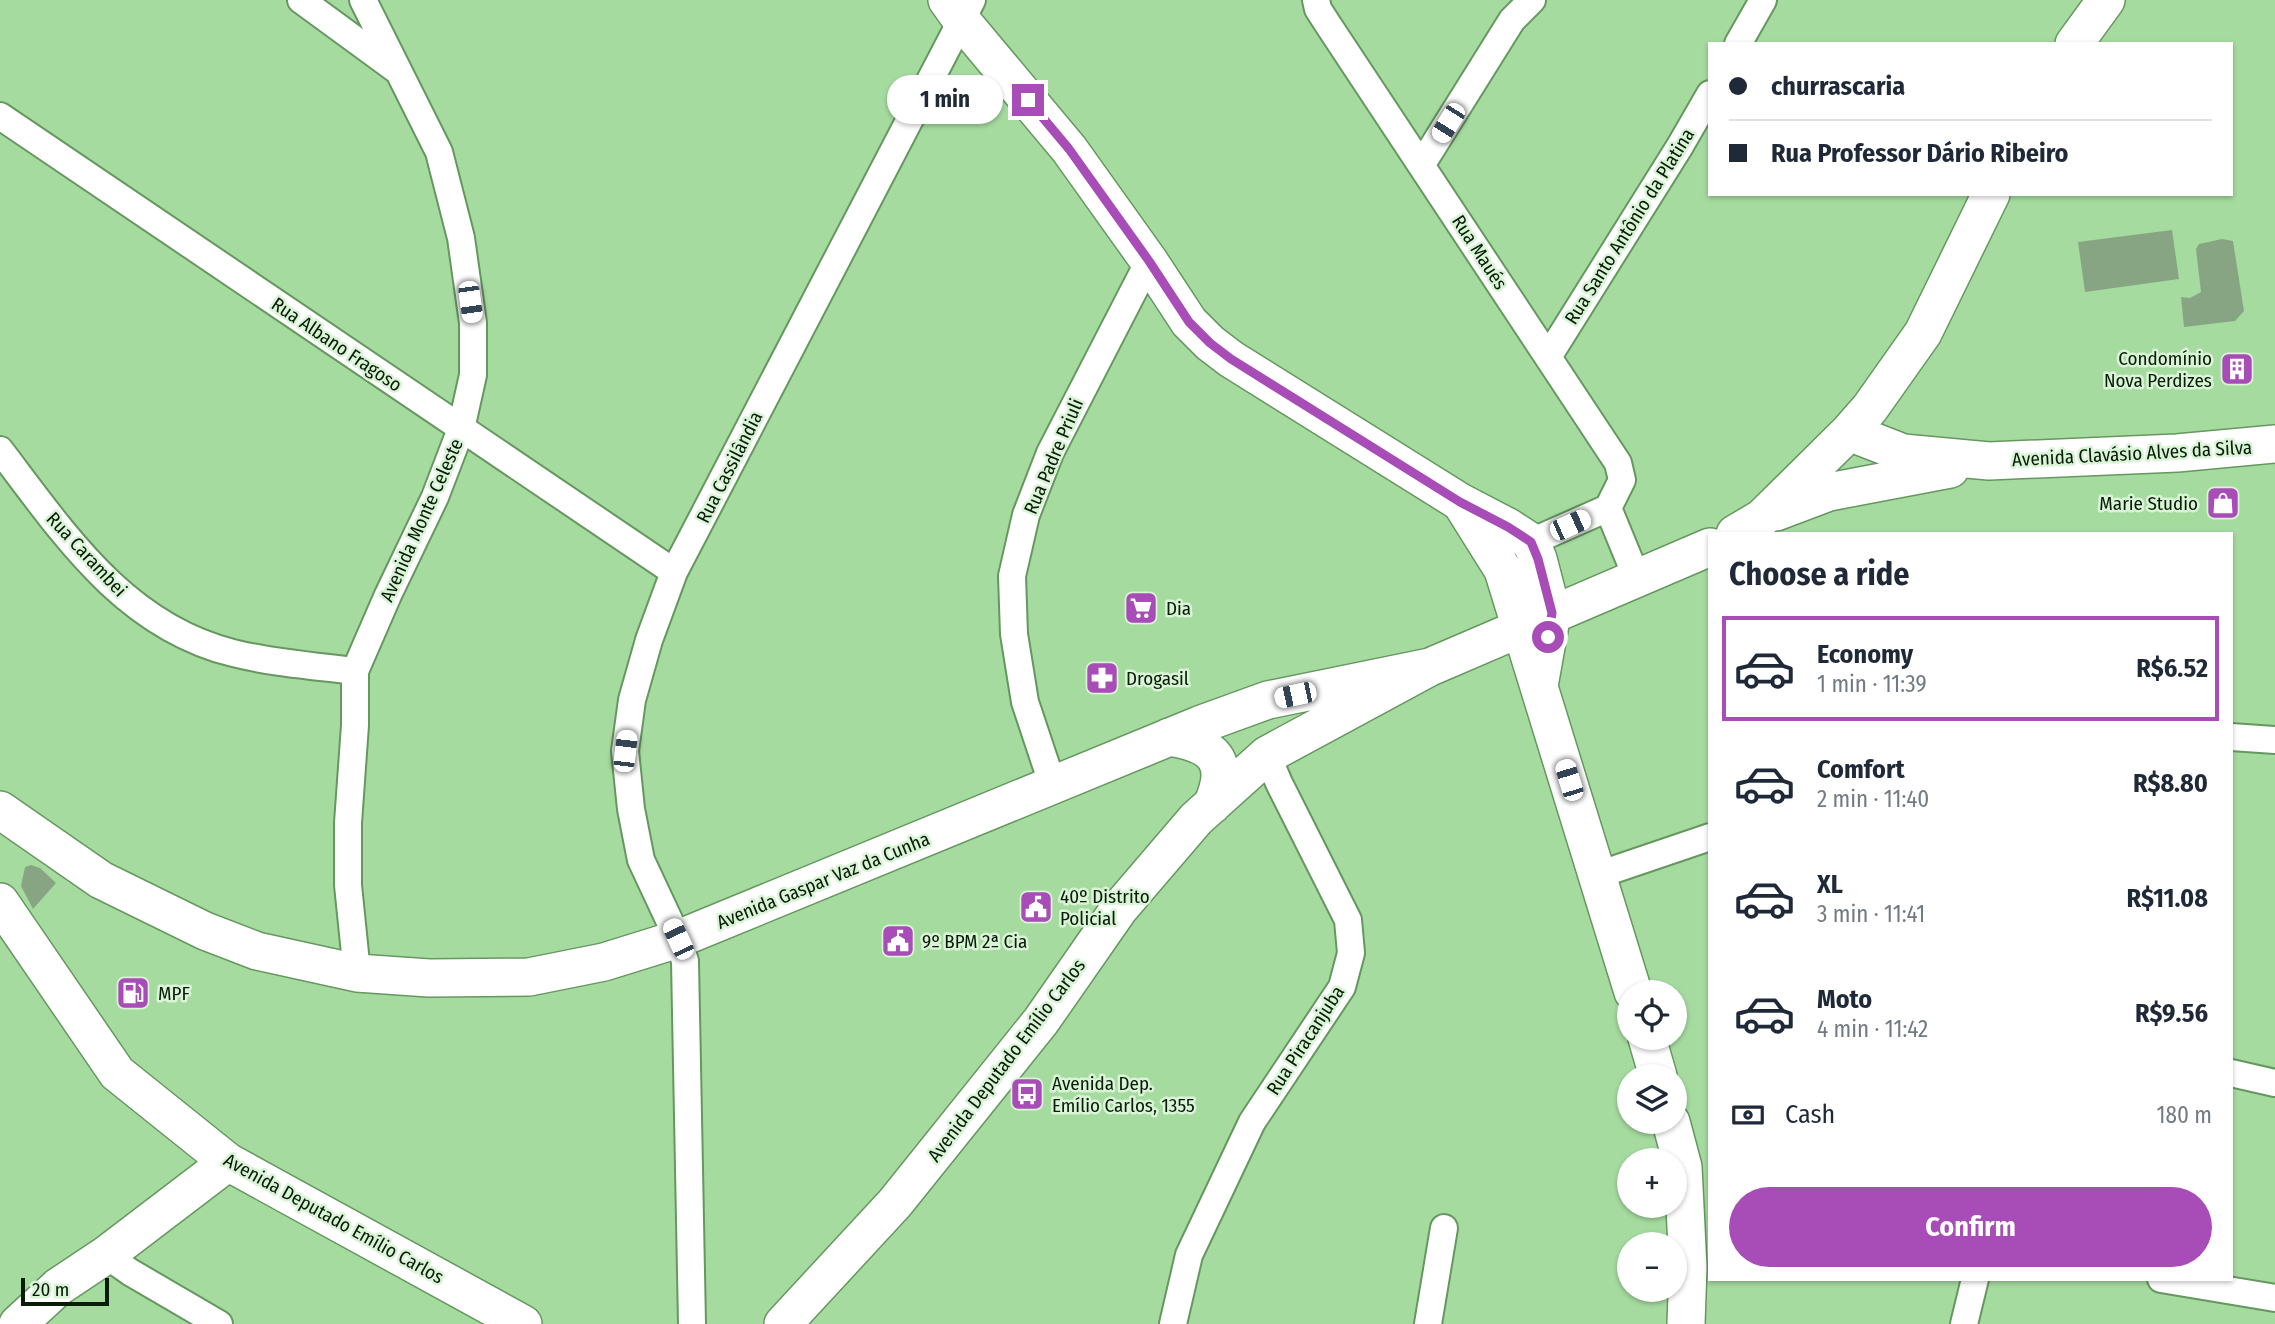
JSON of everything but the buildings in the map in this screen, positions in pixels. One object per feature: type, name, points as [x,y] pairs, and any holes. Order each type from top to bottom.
[{"type":"main road","points":[[2075,42],[2106,0]]},
{"type":"main road","points":[[960,7],[1069,149],[1189,322],[1210,343],[1231,359],[1460,502],[1531,542],[1538,559],[1536,620],[1539,686],[1629,980]]},
{"type":"main road","points":[[1748,526],[1849,432],[1870,408],[1923,333],[1990,196]]},
{"type":"main road","name":"Avenida Clavásio Alves da Silva","points":[[1849,432],[1903,453],[1989,461],[2177,453],[2275,444]]},
{"type":"main road","name":"Avenida Clavásio Alves da Silva","points":[[1748,526],[1829,492],[1989,461]]},
{"type":"main road","points":[[1460,502],[1536,620]]},
{"type":"main road","name":"Avenida Deputado Emílio Carlos","points":[[783,1324],[895,1203],[1041,1021],[1119,909],[1196,819],[1268,755],[1430,667],[1636,576],[1708,548]]},
{"type":"main road","name":"Avenida Gaspar Vaz da Cunha","points":[[7,822],[101,880],[205,931],[257,951],[357,973],[429,978],[529,977],[604,962],[678,939],[1169,737],[1268,701],[1430,667]]},
{"type":"main road","points":[[1169,737],[1191,741],[1212,753],[1221,776],[1212,806]]},
{"type":"main road","name":"Avenida Deputado Emílio Carlos","points":[[0,902],[117,1073],[228,1162],[523,1324]]},
{"type":"main road","points":[[1674,1134],[1683,1167],[1688,1267],[1686,1324]]},
{"type":"main road","points":[[18,1324],[58,1287],[106,1255],[228,1162]]},
{"type":"street","points":[[301,0],[402,74]]},
{"type":"street","name":"Avenida Monte Celeste","points":[[357,973],[348,885],[355,671],[435,497],[461,429],[473,375],[472,323],[461,238],[439,152],[363,0]]},
{"type":"street","name":"Rua Maués","points":[[1316,0],[1327,23],[1618,463],[1622,480],[1608,508]]},
{"type":"street","points":[[1422,164],[1512,20],[1532,0]]},
{"type":"street","points":[[1739,42],[1763,0]]},
{"type":"street","name":"Rua Cassilândia","points":[[692,1324],[685,961],[678,939],[641,860],[631,809],[625,751],[632,700],[649,640],[674,572],[960,7]]},
{"type":"street","name":"Rua Santo Antônio da Platina","points":[[1548,357],[1708,97]]},
{"type":"street","name":"Rua Albano Fragoso","points":[[0,116],[674,572]]},
{"type":"street","name":"Rua Padre Priuli","points":[[1053,786],[1025,702],[1014,634],[1012,576],[1026,515],[1050,453],[1149,261]]},
{"type":"street","name":"Rua Carambei","points":[[0,450],[64,533],[110,584],[158,623],[197,642],[234,654],[355,671]]},
{"type":"street","points":[[1531,542],[1608,508],[1636,576]]},
{"type":"street","points":[[2233,737],[2275,740]]},
{"type":"street","name":"Rua Piracanjuba","points":[[1173,1324],[1189,1255],[1252,1122],[1342,987],[1351,953],[1348,920],[1279,783],[1268,755]]},
{"type":"street","points":[[1598,875],[1708,838]]},
{"type":"street","points":[[2233,1073],[2275,1083]]},
{"type":"street","points":[[1428,1324],[1444,1228]]},
{"type":"street","points":[[106,1255],[219,1324]]},
{"type":"street","points":[[1964,1324],[1975,1281]]},
{"type":"street","points":[[2173,1281],[2275,1298]]},
{"type":"green space","points":[[2172,230],[2179,279],[2085,292],[2078,242]]},
{"type":"green space","points":[[2222,239],[2233,241],[2244,311],[2235,321],[2184,327],[2181,297],[2190,298],[2201,292],[2196,249],[2199,244]]},
{"type":"green space","points":[[31,865],[40,868],[56,883],[33,909],[21,886],[25,867]]},
{"type":"place","name":"Condomínio Nova Perdizes","points":[[2237,369]]},
{"type":"place","name":"Marie Studio","points":[[2223,503]]},
{"type":"place","name":"Dia","points":[[1141,608]]},
{"type":"place","name":"Drogasil","points":[[1102,678]]},
{"type":"place","name":"40º Distrito Policial","points":[[1036,907]]},
{"type":"place","name":"9º BPM 2ª Cia","points":[[898,941]]},
{"type":"place","name":"MPF","points":[[133,993]]},
{"type":"place","name":"Avenida Dep. Emílio Carlos, 1355","points":[[1027,1094]]},
{"type":"route","points":[[1028,100],[1069,149],[1189,322],[1210,343],[1231,359],[1460,502],[1531,542],[1552,613],[1548,637]]}]
